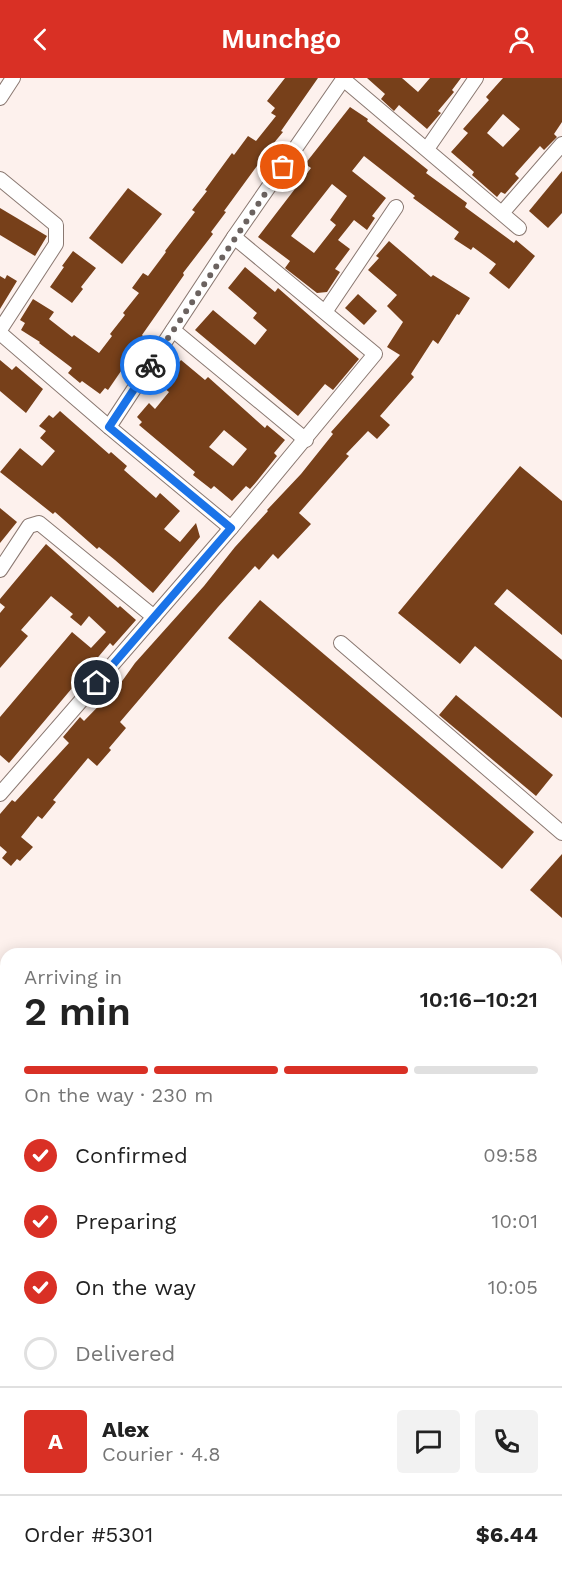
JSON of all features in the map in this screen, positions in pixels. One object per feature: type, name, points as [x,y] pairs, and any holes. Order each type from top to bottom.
[{"type":"street","points":[[0,98],[13,78]]},
{"type":"street","points":[[109,427],[234,237],[344,78],[519,228]]},
{"type":"street","points":[[427,150],[476,78]]},
{"type":"street","points":[[502,213],[562,144]]},
{"type":"street","points":[[0,179],[56,225],[57,235],[56,244],[0,331],[109,427],[231,528]]},
{"type":"street","points":[[325,312],[396,207]]},
{"type":"street","points":[[0,794],[5,777],[154,617],[306,440],[375,354],[234,237]]},
{"type":"street","points":[[173,330],[306,440]]},
{"type":"street","points":[[0,570],[29,526],[39,523],[154,617]]},
{"type":"street","points":[[341,644],[562,833]]},
{"type":"building","points":[[285,78],[318,78],[281,131],[283,132],[268,150],[271,153],[260,167],[257,166],[224,211],[226,212],[211,232],[213,234],[183,273],[184,275],[142,335],[128,357],[130,358],[108,390],[105,388],[100,394],[82,381],[80,383],[68,373],[72,368],[21,330],[25,323],[20,320],[33,299],[54,312],[49,319],[72,337],[74,335],[99,353],[125,315],[123,313],[139,293],[132,288],[143,273],[148,276],[166,252],[195,212],[192,210],[207,191],[205,190],[232,153],[234,155],[248,136],[256,141],[276,116],[271,113],[275,108],[267,101]]},
{"type":"building","points":[[367,78],[402,78],[418,92],[430,78],[461,78],[452,90],[454,92],[438,111],[441,113],[427,129],[399,105],[394,111],[381,99],[385,94]]},
{"type":"building","points":[[503,78],[562,78],[562,122],[554,134],[557,137],[544,150],[540,146],[515,174],[519,178],[505,194],[501,192],[497,197],[451,152],[468,133],[463,129],[489,100],[486,97]],"holes":[[[503,114],[520,129],[503,147],[487,133]]]},
{"type":"building","points":[[350,107],[368,119],[367,121],[428,170],[426,173],[467,203],[465,207],[514,243],[516,240],[535,256],[509,289],[489,273],[496,264],[473,247],[471,250],[454,239],[459,232],[413,198],[415,196],[364,156],[352,171],[386,198],[372,216],[375,218],[367,230],[354,220],[338,240],[350,249],[335,269],[340,272],[327,292],[317,293],[285,268],[290,261],[258,237],[311,168],[305,164]],"holes":[[[332,184],[347,196],[330,220],[336,225],[314,253],[291,236]]]},
{"type":"building","points":[[562,171],[562,213],[548,228],[529,211]]},
{"type":"building","points":[[128,188],[162,214],[122,264],[89,238]]},
{"type":"building","points":[[0,208],[47,236],[35,256],[0,235]]},
{"type":"building","points":[[389,241],[431,277],[433,275],[470,298],[438,344],[433,340],[411,374],[414,377],[380,416],[390,425],[377,439],[368,431],[346,454],[349,456],[299,513],[311,524],[278,559],[273,554],[259,570],[255,566],[218,607],[120,722],[126,728],[109,748],[111,750],[97,766],[88,758],[53,800],[56,802],[42,819],[38,816],[21,837],[33,847],[20,861],[17,859],[11,866],[2,858],[7,852],[0,846],[0,814],[12,800],[15,802],[69,743],[63,737],[80,717],[84,721],[120,684],[135,663],[301,474],[333,434],[331,432],[400,355],[387,347],[403,322],[387,306],[397,295],[368,270],[379,258],[376,256]]},
{"type":"building","points":[[73,251],[96,268],[72,303],[50,287]]},
{"type":"building","points":[[245,267],[275,292],[278,288],[359,359],[333,390],[325,384],[298,416],[195,330],[213,310],[255,345],[267,330],[253,318],[257,313],[228,288]]},
{"type":"building","points":[[7,275],[17,281],[0,309],[0,276],[5,279]]},
{"type":"building","points":[[358,294],[377,311],[364,325],[345,308]]},
{"type":"building","points":[[0,360],[12,370],[16,366],[43,389],[26,413],[0,391]]},
{"type":"building","points":[[181,360],[205,380],[208,377],[265,428],[267,425],[285,440],[274,453],[277,456],[250,489],[246,486],[232,501],[214,486],[211,489],[193,475],[195,472],[139,425],[142,422],[137,417],[149,403],[155,409],[169,392],[160,385]],"holes":[[[224,430],[247,449],[233,466],[209,447]]]},
{"type":"building","points":[[60,411],[109,454],[111,452],[127,466],[124,470],[156,498],[160,493],[180,511],[164,529],[180,542],[196,523],[200,537],[153,593],[55,512],[53,514],[0,472],[20,448],[42,466],[55,451],[40,438],[46,431],[39,426],[49,415],[53,418]]},
{"type":"building","points":[[520,466],[562,501],[562,635],[507,589],[494,604],[562,660],[562,718],[475,646],[460,664],[398,613]]},
{"type":"building","points":[[0,508],[17,522],[0,543]]},
{"type":"building","points":[[46,544],[118,608],[120,606],[136,620],[113,646],[110,643],[9,763],[0,755],[0,717],[72,632],[91,648],[106,632],[89,616],[81,626],[70,617],[73,614],[51,596],[21,630],[28,636],[0,668],[0,613],[5,607],[0,603],[0,599]]},
{"type":"building","points":[[260,600],[534,832],[502,869],[228,638]]},
{"type":"building","points":[[456,695],[553,775],[536,796],[439,715]]},
{"type":"building","points":[[562,854],[562,918],[530,890]]},
{"type":"way so far","points":[[150,365],[283,167]]},
{"type":"route","points":[[97,683],[231,528],[109,427],[150,365]]}]
